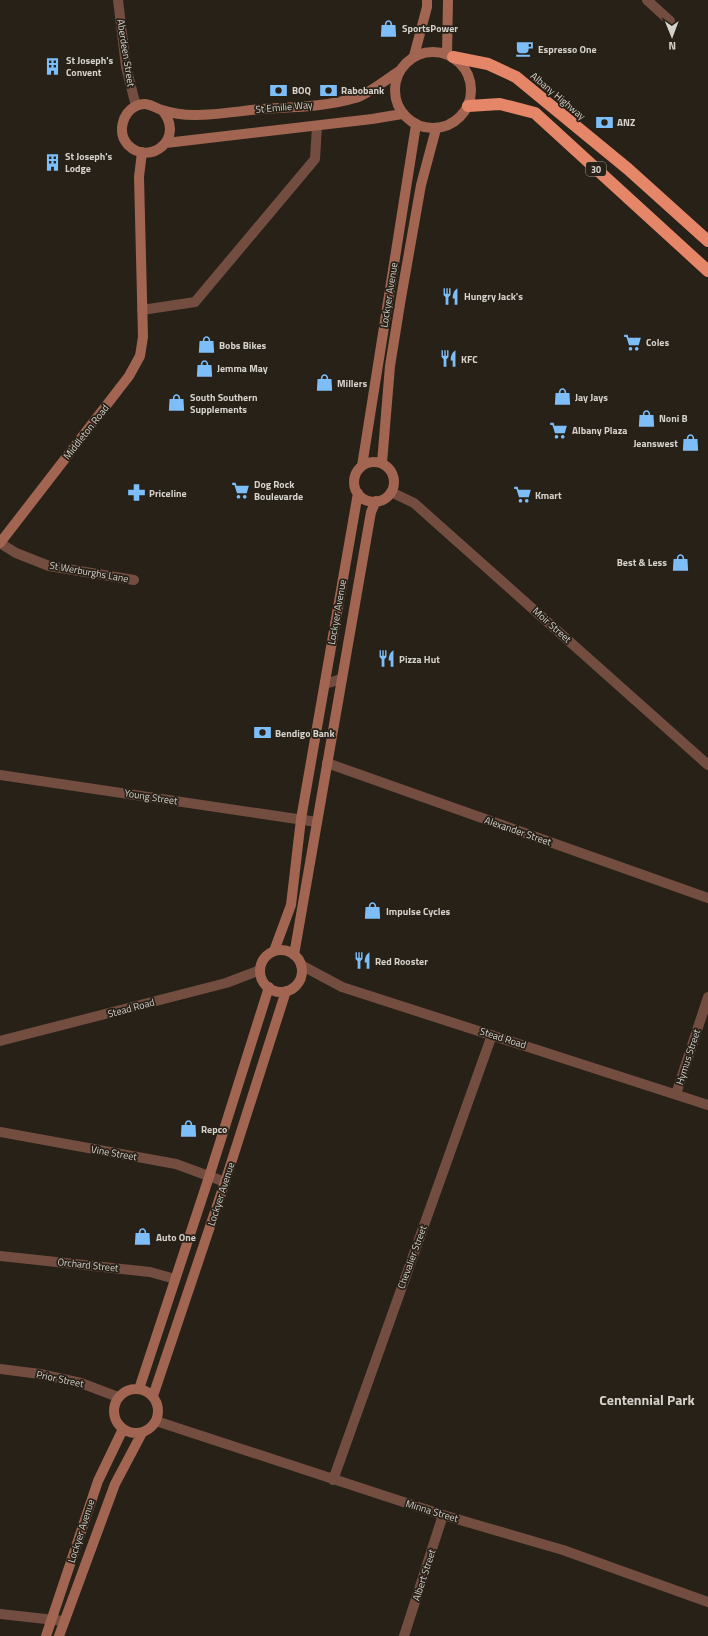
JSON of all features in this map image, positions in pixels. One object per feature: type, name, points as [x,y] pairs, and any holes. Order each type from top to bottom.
[{"type":"highway","name":"Albany Highway","points":[[450,56],[488,64],[516,77],[628,169],[708,241]]},
{"type":"highway","name":"30","points":[[468,106],[500,104],[535,113],[708,271]]},
{"type":"main road","points":[[414,56],[427,6],[427,0]]},
{"type":"main road","points":[[448,0],[450,56]]},
{"type":"main road","points":[[430,52],[450,56],[464,66],[470,79],[472,92],[468,106],[463,114],[446,126],[436,128],[416,125],[402,114],[396,100],[394,86],[399,71],[406,62],[414,56],[430,52]]},
{"type":"main road","name":"St Emilie Way","points":[[162,110],[195,115],[328,104],[357,98],[399,71]]},
{"type":"main road","points":[[145,104],[154,105],[162,110],[170,122],[169,137],[166,143],[159,149],[151,152],[142,152],[127,144],[123,136],[122,128],[124,119],[136,106],[145,104]]},
{"type":"main road","points":[[166,143],[317,126],[402,114]]},
{"type":"main road","name":"Lockyer Avenue","points":[[362,466],[416,125]]},
{"type":"main road","name":"Lockyer Avenue","points":[[382,463],[390,366],[400,298],[421,185],[436,128]]},
{"type":"main road","name":"Middleton Road","points":[[0,543],[129,376],[140,356],[143,337],[139,177],[142,152]]},
{"type":"main road","points":[[375,462],[382,463],[388,467],[393,476],[394,483],[391,492],[386,497],[376,501],[363,498],[358,493],[354,480],[357,472],[362,466],[375,462]]},
{"type":"main road","name":"Lockyer Avenue","points":[[274,951],[291,905],[301,819],[358,493]]},
{"type":"main road","name":"Lockyer Avenue","points":[[294,955],[371,512],[376,501]]},
{"type":"main road","points":[[281,950],[294,955],[301,965],[301,976],[293,988],[286,990],[275,990],[263,981],[260,970],[263,960],[268,954],[274,951],[281,950]]},
{"type":"main road","name":"Lockyer Avenue","points":[[139,1389],[209,1177],[269,987]]},
{"type":"main road","name":"Lockyer Avenue","points":[[153,1396],[225,1182],[286,990]]},
{"type":"main road","points":[[139,1389],[153,1396],[157,1404],[158,1412],[156,1421],[150,1428],[142,1433],[132,1433],[122,1429],[116,1422],[114,1405],[118,1397],[124,1392],[139,1389]]},
{"type":"main road","name":"Lockyer Avenue","points":[[46,1636],[98,1481],[122,1429]]},
{"type":"main road","name":"Lockyer Avenue","points":[[59,1636],[115,1484],[142,1433]]},
{"type":"street","name":"Aberdeen Street","points":[[118,0],[126,67],[136,106]]},
{"type":"street","points":[[646,0],[670,21]]},
{"type":"street","points":[[142,310],[195,302],[315,159],[317,126]]},
{"type":"street","name":"Moir Street","points":[[391,492],[414,503],[708,765]]},
{"type":"street","name":"St Werburghs Lane","points":[[0,543],[16,553],[49,566],[134,580]]},
{"type":"street","points":[[325,684],[341,679]]},
{"type":"street","name":"Alexander Street","points":[[327,763],[708,898]]},
{"type":"street","name":"Young Street","points":[[0,775],[301,819]]},
{"type":"street","points":[[301,819],[317,822]]},
{"type":"street","name":"Stead Road","points":[[301,965],[342,987],[708,1105]]},
{"type":"street","name":"Stead Road","points":[[0,1041],[226,983],[260,970]]},
{"type":"street","name":"Hymus Street","points":[[676,1094],[708,997]]},
{"type":"street","name":"Chevalier Street","points":[[333,1480],[492,1035]]},
{"type":"street","name":"Vine Street","points":[[0,1132],[176,1164],[225,1182]]},
{"type":"street","name":"Orchard Street","points":[[0,1256],[150,1272],[175,1279]]},
{"type":"street","name":"Prior Street","points":[[0,1369],[40,1374],[82,1383],[118,1397]]},
{"type":"street","name":"Minna Street","points":[[156,1421],[333,1480],[563,1550],[708,1602]]},
{"type":"street","name":"Albert Street","points":[[404,1636],[444,1515]]},
{"type":"street","points":[[0,1614],[64,1621]]},
{"type":"place","name":"SportsPower","points":[[389,28]]},
{"type":"place","name":"Espresso One","points":[[525,49]]},
{"type":"place","name":"St Joseph's Convent","points":[[53,66]]},
{"type":"place","name":"BOQ","points":[[279,90]]},
{"type":"place","name":"Rabobank","points":[[328,90]]},
{"type":"place","name":"ANZ","points":[[604,122]]},
{"type":"place","name":"St Joseph's Lodge","points":[[52,162]]},
{"type":"place","name":"Hungry Jack's","points":[[451,296]]},
{"type":"place","name":"Coles","points":[[633,342]]},
{"type":"place","name":"Bobs Bikes","points":[[206,345]]},
{"type":"place","name":"KFC","points":[[448,359]]},
{"type":"place","name":"Jemma May","points":[[204,368]]},
{"type":"place","name":"Millers","points":[[324,383]]},
{"type":"place","name":"Jay Jays","points":[[562,397]]},
{"type":"place","name":"South Southern Supplements","points":[[177,403]]},
{"type":"place","name":"Noni B","points":[[646,418]]},
{"type":"place","name":"Albany Plaza","points":[[559,430]]},
{"type":"place","name":"Jeanswest","points":[[691,443]]},
{"type":"place","name":"Dog Rock Boulevarde","points":[[241,490]]},
{"type":"place","name":"Priceline","points":[[136,493]]},
{"type":"place","name":"Kmart","points":[[522,495]]},
{"type":"place","name":"Best & Less","points":[[680,562]]},
{"type":"place","name":"Pizza Hut","points":[[386,659]]},
{"type":"place","name":"Bendigo Bank","points":[[262,733]]},
{"type":"place","name":"Impulse Cycles","points":[[373,911]]},
{"type":"place","name":"Red Rooster","points":[[362,961]]},
{"type":"place","name":"Repco","points":[[188,1129]]},
{"type":"place","name":"Auto One","points":[[143,1237]]},
{"type":"district","name":"Centennial Park","points":[[647,1399]]}]
